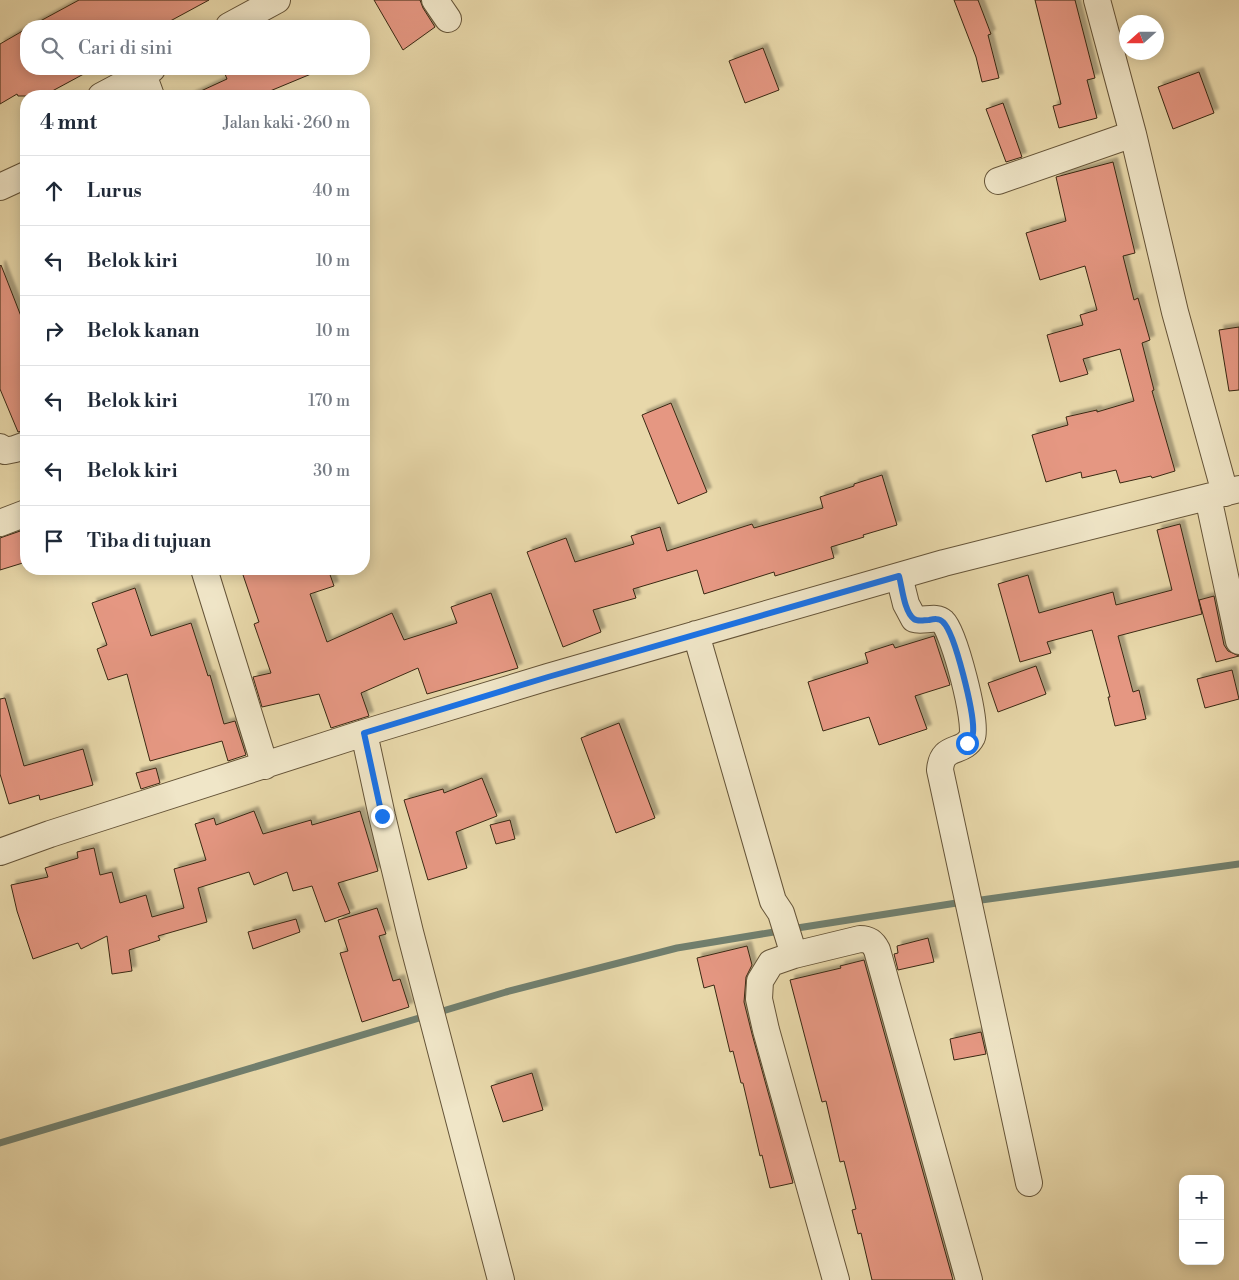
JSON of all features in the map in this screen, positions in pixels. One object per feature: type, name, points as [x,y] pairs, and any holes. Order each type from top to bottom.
[{"type":"street","points":[[240,20],[277,0]]},
{"type":"street","points":[[1097,0],[1175,312],[1224,493],[1239,641]]},
{"type":"street","points":[[119,90],[149,80]]},
{"type":"street","points":[[998,181],[1132,134]]},
{"type":"street","points":[[0,187],[20,178]]},
{"type":"street","points":[[0,447],[4,450],[10,450],[20,446]]},
{"type":"street","points":[[0,852],[50,834],[364,733],[539,679],[972,556],[1224,493]]},
{"type":"street","points":[[0,523],[20,515]]},
{"type":"street","points":[[206,575],[265,766]]},
{"type":"street","points":[[899,576],[906,604],[914,619],[920,621],[938,618],[948,629],[953,640],[968,698],[972,717],[972,737],[967,743],[943,756],[940,760],[940,770],[1029,1183]]},
{"type":"street","points":[[704,632],[751,802],[773,902],[787,933]]},
{"type":"street","points":[[364,733],[410,932],[501,1280]]},
{"type":"street","points":[[787,933],[760,981],[759,999],[836,1280]]},
{"type":"street","points":[[787,933],[867,939],[874,944],[968,1280]]},
{"type":"building","points":[[79,0],[209,0],[172,20],[42,20]]},
{"type":"building","points":[[374,0],[420,0],[435,27],[403,50]]},
{"type":"building","points":[[954,0],[978,0],[991,34],[988,35],[999,78],[982,82],[976,57]]},
{"type":"building","points":[[1035,0],[1075,0],[1095,78],[1087,80],[1097,118],[1059,128],[1053,106],[1061,104]]},
{"type":"building","points":[[20,32],[20,75],[82,75],[54,90],[20,90],[20,96],[17,94],[0,104],[0,44]]},
{"type":"building","points":[[763,48],[779,90],[745,103],[729,61]]},
{"type":"building","points":[[1199,72],[1214,113],[1173,129],[1158,87]]},
{"type":"building","points":[[225,75],[309,75],[272,90],[203,90],[227,79]]},
{"type":"building","points":[[1003,103],[1022,157],[1006,162],[986,109]]},
{"type":"building","points":[[1113,162],[1135,253],[1123,256],[1134,300],[1138,298],[1150,340],[1142,343],[1154,390],[1152,391],[1175,471],[1152,478],[1151,476],[1120,483],[1116,470],[1082,478],[1081,472],[1046,482],[1032,435],[1068,425],[1066,417],[1097,410],[1097,412],[1134,401],[1120,349],[1083,359],[1088,374],[1060,382],[1047,335],[1083,325],[1080,315],[1097,310],[1085,266],[1040,280],[1026,233],[1066,221],[1056,177]]},
{"type":"building","points":[[0,266],[20,314],[20,432],[18,432],[0,389]]},
{"type":"building","points":[[1239,327],[1239,390],[1229,391],[1219,330]]},
{"type":"building","points":[[671,403],[707,492],[678,504],[642,415]]},
{"type":"building","points":[[882,475],[897,525],[831,547],[834,558],[775,576],[774,572],[704,594],[697,570],[633,589],[636,598],[593,610],[601,632],[563,647],[527,552],[566,538],[575,562],[634,544],[631,536],[660,527],[667,551],[752,524],[754,528],[823,508],[820,497]]},
{"type":"building","points":[[1180,524],[1202,614],[1118,636],[1133,692],[1139,690],[1146,719],[1115,726],[1108,697],[1110,697],[1092,630],[1047,642],[1051,653],[1020,662],[998,584],[1028,575],[1039,613],[1113,592],[1116,605],[1172,590],[1157,530]]},
{"type":"building","points":[[20,531],[20,564],[0,570],[0,538]]},
{"type":"building","points":[[243,575],[330,575],[334,586],[310,594],[327,642],[392,613],[404,640],[457,623],[451,607],[491,593],[518,668],[427,694],[418,668],[361,693],[369,716],[331,728],[319,694],[262,707],[253,677],[271,673],[254,624],[259,622]]},
{"type":"building","points":[[135,588],[151,636],[191,623],[208,676],[210,675],[224,724],[235,721],[246,755],[228,761],[222,741],[150,761],[127,674],[108,680],[97,649],[107,645],[92,603]]},
{"type":"building","points":[[1214,596],[1224,645],[1228,651],[1239,656],[1216,662],[1199,600]]},
{"type":"building","points":[[934,636],[950,685],[915,696],[927,729],[879,745],[869,717],[823,731],[808,682],[868,663],[865,653],[893,644],[895,648]]},
{"type":"building","points":[[1036,666],[1046,694],[998,712],[988,683]]},
{"type":"building","points":[[1232,670],[1239,699],[1205,708],[1197,679]]},
{"type":"building","points":[[5,698],[24,766],[83,749],[93,785],[40,800],[39,795],[9,804],[0,774],[0,699]]},
{"type":"building","points":[[619,723],[655,818],[616,833],[581,738]]},
{"type":"building","points":[[156,768],[160,783],[141,789],[136,773]]},
{"type":"building","points":[[482,778],[497,816],[456,832],[467,868],[428,880],[404,800],[443,789],[444,793]]},
{"type":"building","points":[[254,811],[263,834],[311,820],[312,825],[360,811],[378,871],[338,883],[350,913],[325,922],[312,886],[293,891],[287,872],[254,885],[249,872],[198,888],[207,922],[158,936],[160,940],[129,950],[132,971],[112,974],[107,936],[81,949],[78,943],[33,959],[17,911],[11,885],[48,877],[45,868],[78,858],[77,852],[94,848],[100,875],[112,872],[120,903],[146,895],[152,917],[184,908],[174,869],[206,860],[195,824],[214,818],[216,825]]},
{"type":"building","points":[[510,820],[515,839],[496,844],[490,825]]},
{"type":"building","points":[[377,908],[386,934],[379,936],[393,981],[400,979],[409,1007],[362,1022],[340,953],[348,951],[338,920]]},
{"type":"building","points":[[296,919],[300,932],[253,949],[248,932]]},
{"type":"building","points":[[928,938],[934,962],[898,970],[894,954],[898,953],[897,946]]},
{"type":"building","points":[[747,946],[752,965],[746,977],[744,1002],[793,1183],[770,1188],[762,1155],[760,1156],[743,1083],[741,1083],[733,1051],[730,1052],[714,985],[704,988],[697,958]]},
{"type":"building","points":[[864,960],[953,1280],[872,1280],[861,1233],[858,1234],[852,1210],[856,1209],[844,1161],[840,1162],[826,1101],[822,1102],[790,980],[841,968],[840,966]]},
{"type":"building","points":[[981,1032],[986,1054],[954,1060],[950,1039]]},
{"type":"building","points":[[532,1073],[543,1110],[503,1122],[491,1086]]},
{"type":"waterway","points":[[974,901],[1239,864]]},
{"type":"waterway","points":[[791,929],[963,902]]},
{"type":"waterway","points":[[436,1013],[506,992],[677,948],[780,931]]},
{"type":"waterway","points":[[0,1143],[426,1016]]},
{"type":"route","points":[[382,816],[364,733],[548,677],[899,576],[906,604],[914,619],[920,621],[938,618],[948,629],[953,640],[972,717],[973,732],[972,737],[967,743]]}]
